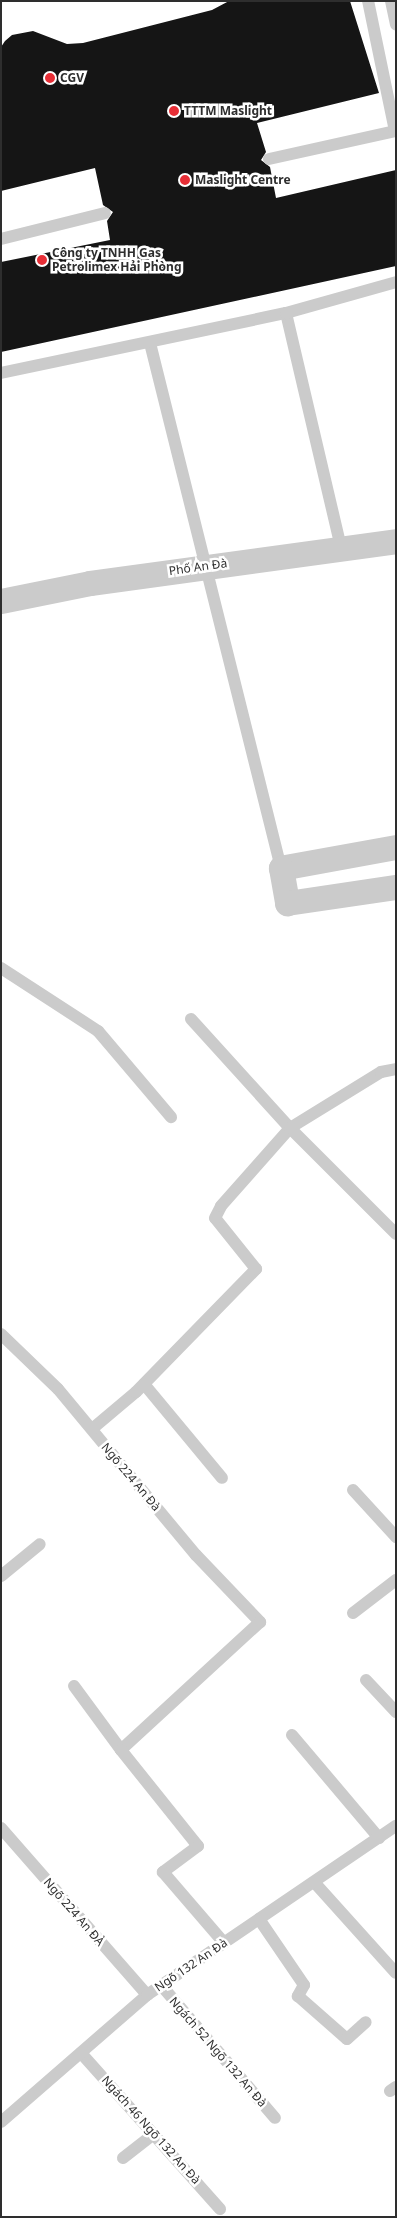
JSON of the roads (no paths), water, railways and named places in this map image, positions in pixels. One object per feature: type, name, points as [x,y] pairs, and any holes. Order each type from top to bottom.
[{"type":"street","name":"Phố An Đà","points":[[1,601],[206,566],[396,541]]},
{"type":"street","points":[[396,846],[281,868],[287,903],[396,887]]},
{"type":"lane","points":[[269,159],[395,131],[368,1]]},
{"type":"lane","points":[[391,1],[396,24]]},
{"type":"lane","points":[[1,239],[105,212]]},
{"type":"lane","points":[[1,373],[286,313],[396,282]]},
{"type":"lane","points":[[286,313],[341,548]]},
{"type":"lane","points":[[150,343],[281,868]]},
{"type":"lane","points":[[1,968],[98,1031],[171,1117]]},
{"type":"lane","points":[[191,1019],[290,1128],[396,1234]]},
{"type":"lane","points":[[92,1429],[144,1384],[256,1270],[215,1218],[220,1206],[290,1128],[381,1072],[396,1069]]},
{"type":"lane","name":"Ngõ 224 An Đà","points":[[1,1334],[58,1389],[196,1555],[260,1622],[121,1750]]},
{"type":"lane","points":[[144,1384],[222,1478]]},
{"type":"lane","points":[[353,1490],[396,1537]]},
{"type":"lane","points":[[1,1576],[40,1544]]},
{"type":"lane","points":[[353,1613],[396,1580]]},
{"type":"lane","points":[[366,1680],[396,1712]]},
{"type":"lane","points":[[74,1686],[121,1750],[198,1846],[163,1872],[224,1943]]},
{"type":"lane","points":[[292,1735],[378,1838]]},
{"type":"lane","name":"Ngõ 132 An Đà","points":[[1,2122],[147,1995],[396,1826]]},
{"type":"lane","name":"Ngõ 224 An ĐÀ","points":[[1,1828],[147,1995]]},
{"type":"lane","points":[[314,1882],[396,1973]]},
{"type":"lane","points":[[259,1919],[304,1985],[298,1996],[347,2039],[366,2022]]},
{"type":"lane","name":"Ngách 52 Ngõ 132 An Đà","points":[[161,1986],[275,2118]]},
{"type":"lane","name":"Ngách 46 Ngõ 132 An Đà","points":[[81,2052],[220,2209]]},
{"type":"lane","points":[[122,2158],[154,2134]]},
{"type":"place","name":"CGV","points":[[50,78]]},
{"type":"place","name":"TTTM Maslight","points":[[174,111]]},
{"type":"place","name":"Maslight Centre","points":[[185,180]]},
{"type":"place","name":"Công ty TNHH Gas Petrolimex Hải Phòng","points":[[42,260]]}]
